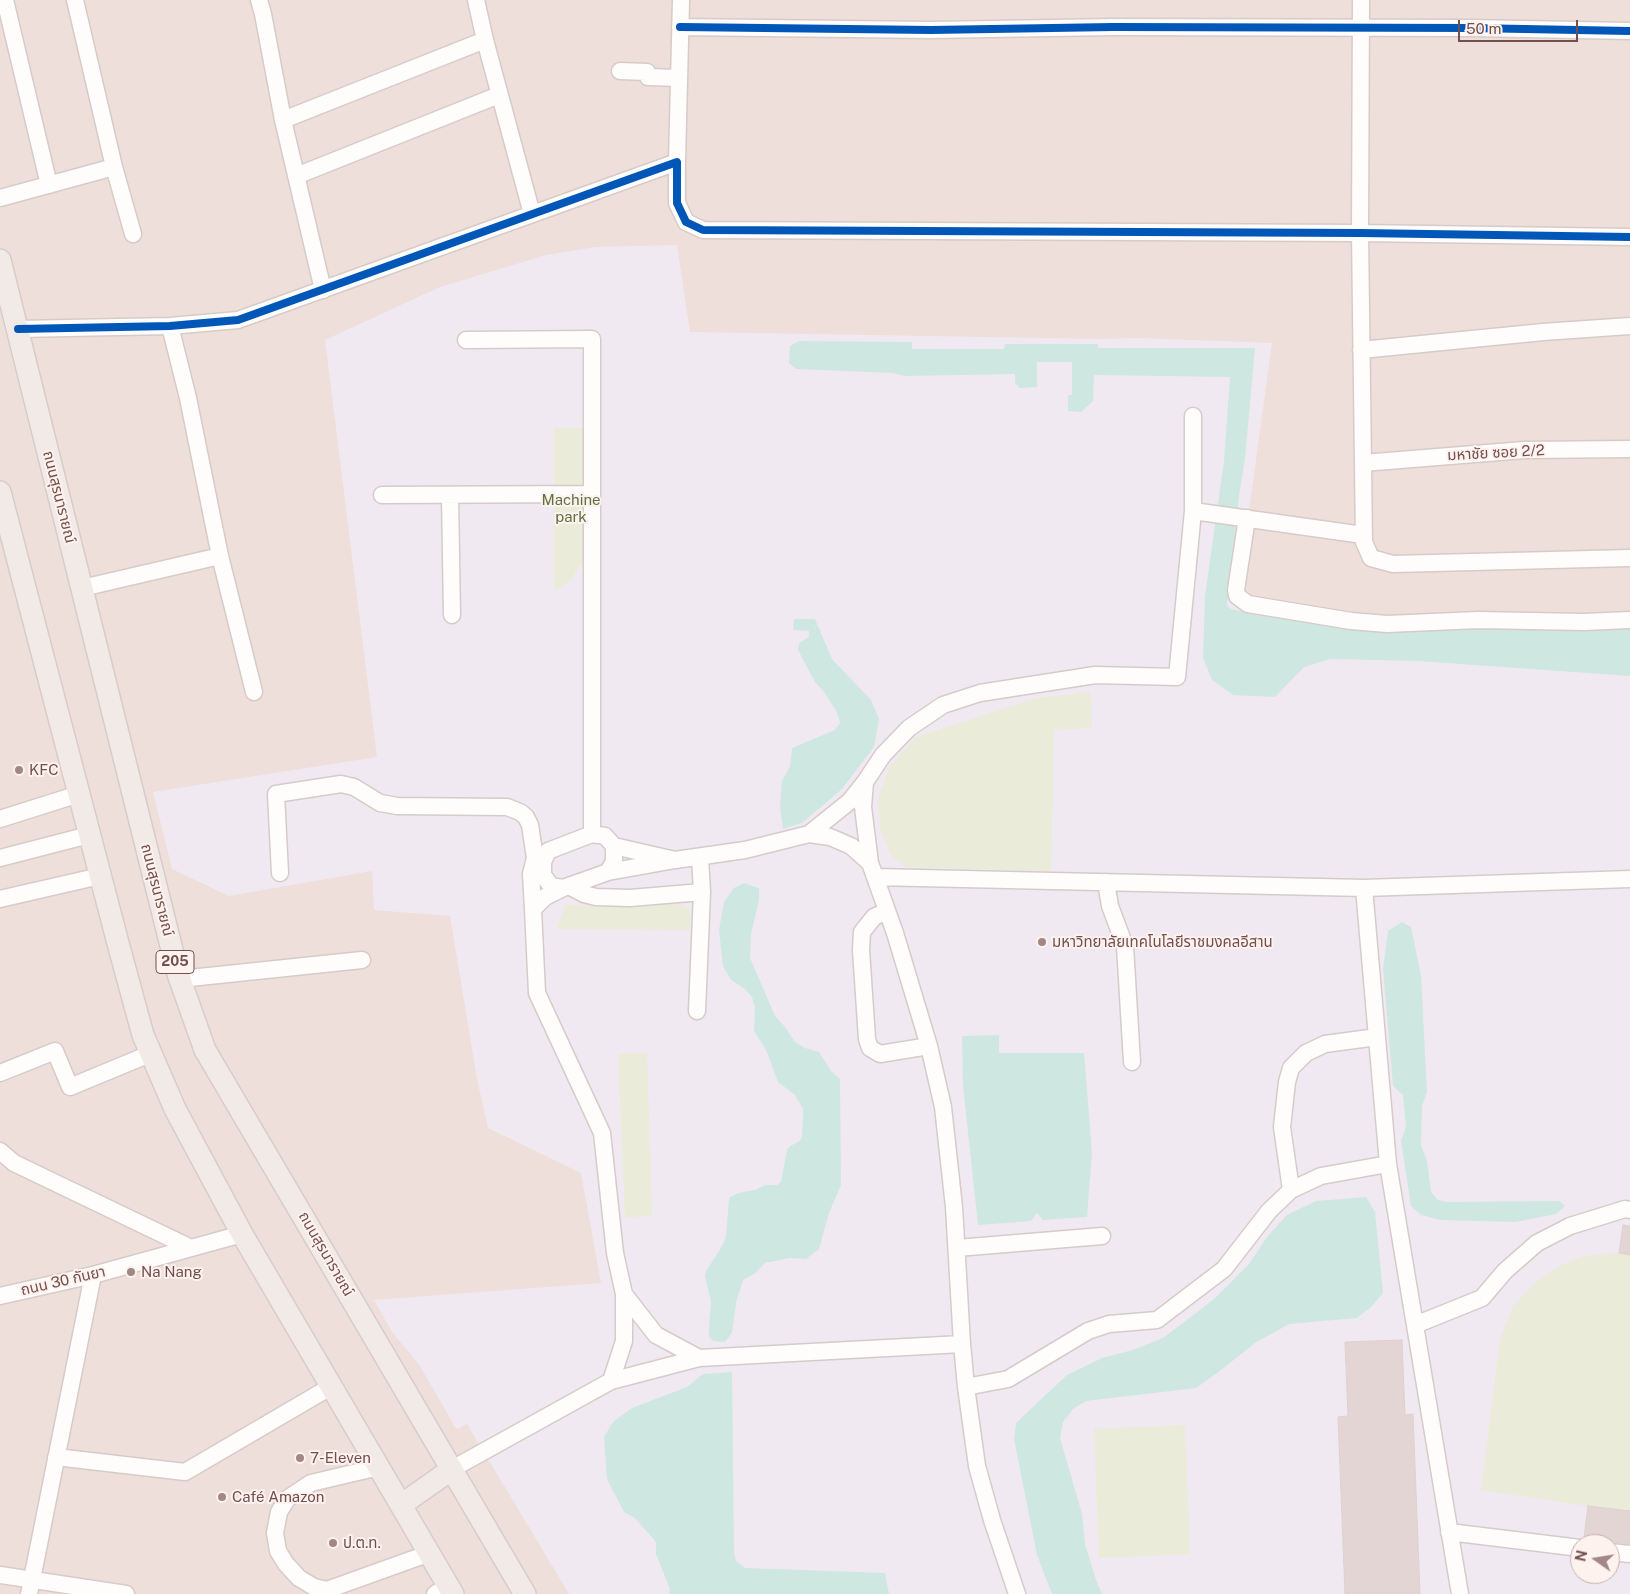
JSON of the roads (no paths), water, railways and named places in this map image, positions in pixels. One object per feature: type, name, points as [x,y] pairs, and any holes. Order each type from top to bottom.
[{"type":"main road","name":"ถนนสุรนารายณ์","points":[[0,260],[180,979],[205,1050],[526,1594]]},
{"type":"main road","points":[[0,492],[143,1035],[176,1109],[242,1234],[430,1553],[445,1591]]},
{"type":"main road","points":[[401,1505],[452,1469]]},
{"type":"street","points":[[6,0],[49,185]]},
{"type":"street","points":[[75,0],[114,167],[133,234]]},
{"type":"street","points":[[259,0],[283,120],[323,290]]},
{"type":"street","points":[[476,0],[499,95],[532,214]]},
{"type":"street","points":[[681,0],[677,203],[686,222],[703,230],[1360,233],[1630,237]]},
{"type":"street","points":[[1361,0],[1360,233],[1363,535],[1370,558],[1392,564],[1630,558]]},
{"type":"street","points":[[680,27],[931,30],[1113,27],[1471,28],[1630,31]]},
{"type":"street","points":[[283,120],[485,40]]},
{"type":"street","points":[[620,71],[647,72],[648,77],[679,78]]},
{"type":"street","points":[[296,176],[499,95]]},
{"type":"street","points":[[18,330],[170,326],[238,320],[677,162]]},
{"type":"street","points":[[0,198],[114,167]]},
{"type":"street","points":[[170,326],[188,398],[220,556],[254,692]]},
{"type":"street","points":[[1361,350],[1543,332],[1630,326]]},
{"type":"street","points":[[466,340],[592,339],[592,834]]},
{"type":"street","points":[[533,908],[545,896],[608,872],[745,850],[809,834],[850,801],[883,755],[909,728],[943,704],[980,693],[1095,675],[1177,677],[1193,511],[1193,416]]},
{"type":"street","name":"มหาชัย ซอย 2/2","points":[[1363,463],[1524,450],[1630,449]]},
{"type":"street","points":[[382,495],[592,494]]},
{"type":"street","points":[[450,495],[452,615]]},
{"type":"street","points":[[1193,511],[1363,535]]},
{"type":"street","points":[[1246,518],[1236,590],[1237,596],[1248,604],[1351,621],[1387,624],[1478,620],[1584,622],[1630,620]]},
{"type":"street","points":[[82,588],[220,556]]},
{"type":"street","points":[[865,782],[863,806],[873,870],[929,1046],[943,1107],[954,1207],[966,1387],[977,1466],[992,1520],[1017,1594]]},
{"type":"street","points":[[280,873],[276,794],[341,784],[354,787],[380,803],[397,806],[507,807],[520,812],[526,817],[542,854],[543,875],[551,886],[566,887],[596,897],[630,898],[702,892]]},
{"type":"street","points":[[0,820],[79,794]]},
{"type":"street","points":[[611,1381],[624,1340],[624,1294],[615,1253],[602,1133],[537,993],[531,874],[542,854],[592,834],[605,836],[614,846],[675,860]]},
{"type":"street","points":[[809,834],[830,838],[851,846],[873,870],[1106,882],[1364,888],[1630,879]]},
{"type":"street","points":[[0,858],[89,835]]},
{"type":"street","points":[[608,872],[614,861],[614,846]]},
{"type":"street","points":[[697,1011],[702,892],[700,856]]},
{"type":"street","points":[[0,899],[100,876]]},
{"type":"street","points":[[1106,882],[1110,906],[1125,946],[1132,1062]]},
{"type":"street","points":[[1364,888],[1388,1164],[1460,1594]]},
{"type":"street","points":[[887,911],[874,917],[862,932],[861,950],[866,1039],[870,1048],[880,1054],[929,1046]]},
{"type":"street","points":[[180,979],[362,960]]},
{"type":"street","points":[[1291,1190],[1282,1127],[1286,1082],[1291,1068],[1306,1053],[1325,1044],[1377,1037]]},
{"type":"street","points":[[0,1073],[55,1051],[70,1087],[152,1052]]},
{"type":"street","points":[[0,1151],[14,1163],[191,1248]]},
{"type":"street","points":[[966,1387],[1008,1379],[1088,1331],[1108,1324],[1157,1320],[1224,1269],[1269,1211],[1291,1190],[1321,1176],[1388,1164]]},
{"type":"street","points":[[1415,1325],[1482,1298],[1505,1271],[1537,1243],[1570,1226],[1625,1209],[1630,1210]]},
{"type":"street","name":"ถนน 30 กันยา","points":[[0,1296],[93,1275],[242,1234]]},
{"type":"street","points":[[956,1248],[1102,1236]]},
{"type":"street","points":[[30,1586],[93,1275]]},
{"type":"street","points":[[624,1294],[656,1335],[699,1358]]},
{"type":"street","points":[[452,1469],[611,1381],[699,1358],[962,1344]]},
{"type":"street","points":[[56,1457],[185,1472],[332,1386]]},
{"type":"street","points":[[379,1467],[349,1476],[311,1483],[287,1499],[279,1512],[275,1534],[278,1551],[298,1578],[314,1587],[327,1590],[430,1553]]},
{"type":"street","points":[[1450,1532],[1570,1547]]},
{"type":"street","points":[[0,1575],[30,1586],[126,1594]]},
{"type":"water","points":[[799,341],[912,342],[912,349],[1004,349],[1005,344],[1098,344],[1098,348],[1255,348],[1245,459],[1227,605],[1231,609],[1275,618],[1317,622],[1554,631],[1630,629],[1630,676],[1418,661],[1330,659],[1304,667],[1275,697],[1233,695],[1212,680],[1203,658],[1205,596],[1224,461],[1230,377],[1094,375],[1093,401],[1081,412],[1068,411],[1068,395],[1072,395],[1072,362],[1037,362],[1037,387],[1020,388],[1015,383],[1015,374],[905,376],[893,373],[796,369],[789,363],[790,346]]},
{"type":"water","points":[[794,619],[815,619],[832,659],[871,700],[879,719],[874,747],[842,789],[802,823],[783,829],[780,806],[782,781],[790,767],[792,748],[835,730],[840,723],[837,712],[815,682],[798,650],[799,643],[809,637],[809,631],[793,630]]},
{"type":"water","points":[[744,883],[759,888],[759,900],[751,934],[750,958],[775,1016],[795,1042],[805,1048],[819,1052],[831,1071],[840,1079],[841,1185],[829,1213],[819,1249],[806,1259],[789,1258],[766,1262],[754,1274],[743,1280],[736,1303],[732,1333],[725,1342],[713,1341],[709,1337],[711,1302],[705,1276],[726,1237],[729,1198],[738,1193],[755,1190],[765,1185],[777,1185],[781,1182],[787,1150],[790,1146],[800,1141],[802,1136],[803,1114],[803,1109],[795,1095],[778,1082],[766,1050],[754,1031],[755,1008],[752,997],[745,989],[731,980],[723,966],[719,930],[724,902],[734,888]]},
{"type":"water","points":[[1402,922],[1411,927],[1421,976],[1427,1092],[1422,1106],[1421,1145],[1427,1161],[1431,1192],[1438,1200],[1446,1202],[1559,1201],[1565,1206],[1556,1214],[1516,1222],[1440,1220],[1421,1215],[1411,1206],[1401,1141],[1406,1127],[1403,1095],[1393,1086],[1383,969],[1388,931]]},
{"type":"water","points":[[999,1035],[999,1053],[1084,1053],[1092,1153],[1087,1217],[1043,1220],[1037,1213],[1031,1221],[978,1225],[963,1086],[962,1036]]},
{"type":"water","points":[[1366,1197],[1375,1212],[1383,1293],[1371,1307],[1357,1318],[1289,1324],[1255,1343],[1196,1388],[1086,1401],[1073,1409],[1063,1422],[1060,1438],[1082,1514],[1085,1544],[1102,1594],[1052,1594],[1037,1555],[1014,1439],[1016,1423],[1067,1375],[1102,1358],[1133,1350],[1163,1338],[1213,1300],[1249,1264],[1267,1237],[1287,1215],[1316,1201]]},
{"type":"water","points":[[732,1372],[734,1553],[736,1561],[745,1568],[885,1573],[889,1594],[669,1594],[670,1589],[656,1554],[656,1542],[635,1518],[624,1512],[607,1479],[604,1437],[613,1422],[632,1408],[687,1387],[703,1374]]},
{"type":"place","name":"KFC","points":[[19,770]]},
{"type":"place","name":"มหาวิทยาลัยเทคโนโลยีราชมงคลอีสาน","points":[[1042,942]]},
{"type":"place","name":"Na Nang","points":[[131,1272]]},
{"type":"place","name":"7-Eleven","points":[[300,1458]]},
{"type":"place","name":"Café Amazon","points":[[222,1497]]},
{"type":"place","name":"ป.ต.ท.","points":[[333,1543]]},
{"type":"park label","name":"Machine park","points":[[571,508]]}]
